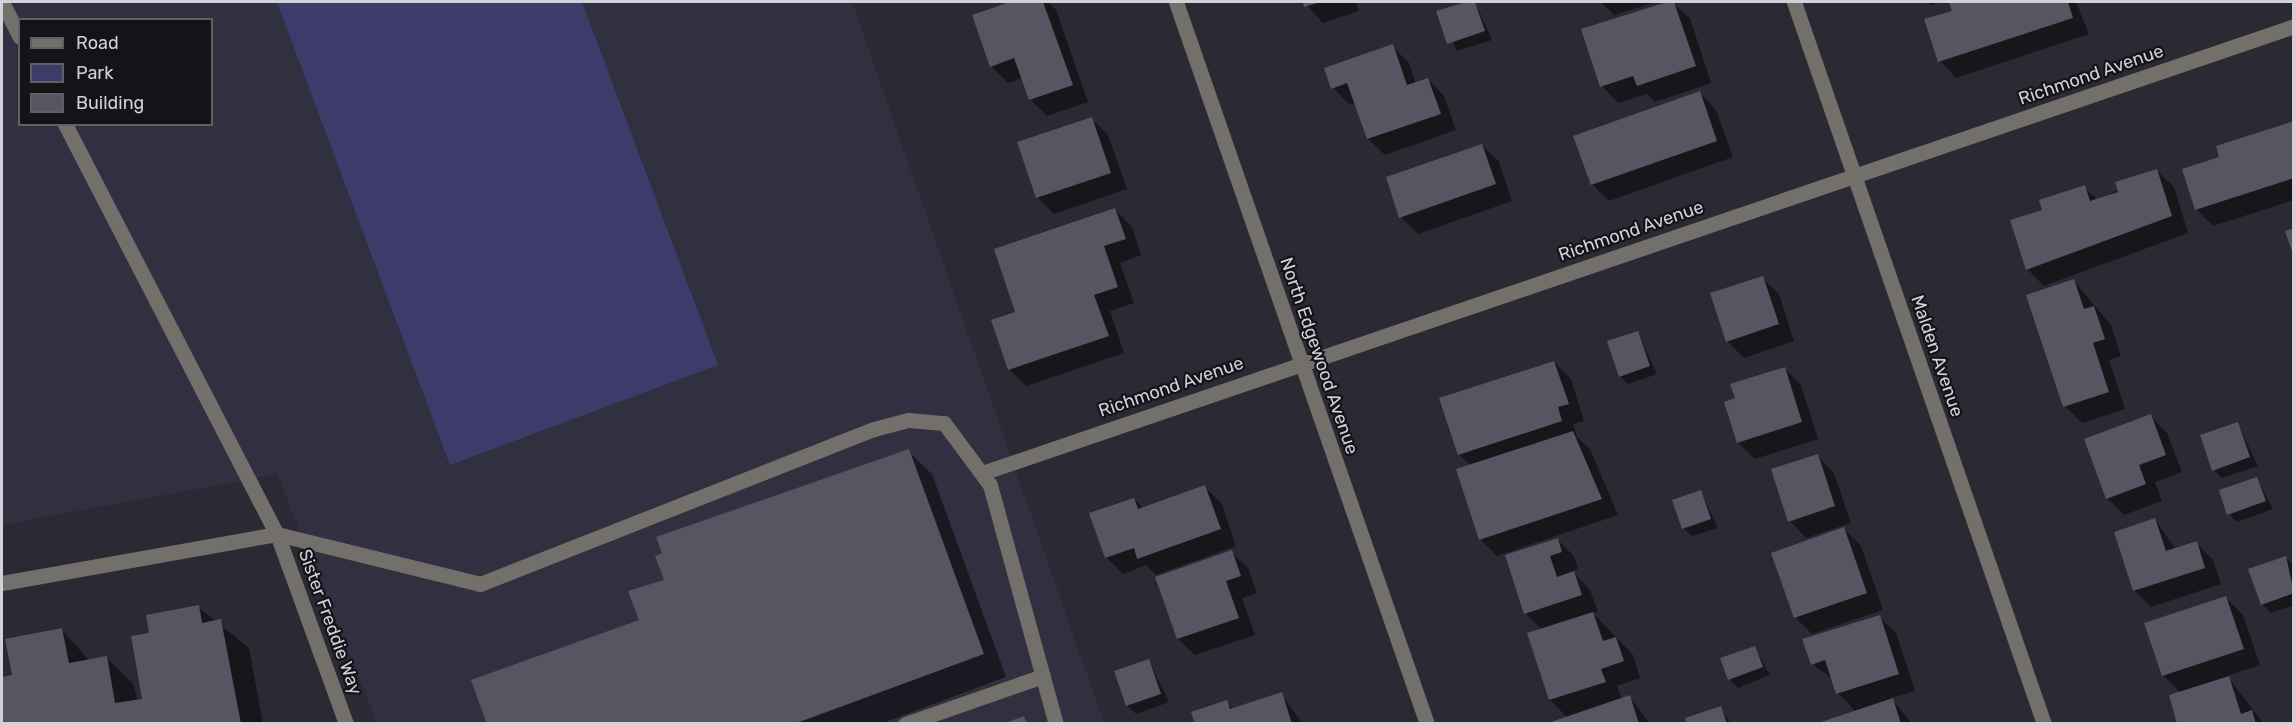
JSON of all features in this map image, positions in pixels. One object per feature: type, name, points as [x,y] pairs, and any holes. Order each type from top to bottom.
[{"type":"street","points":[[2,2],[18,33]]},
{"type":"street","points":[[10,18],[13,2]]},
{"type":"street","name":"North Edgewood Avenue","points":[[1176,2],[1300,364],[1427,723]]},
{"type":"street","name":"Malden Avenue","points":[[1794,2],[2044,723]]},
{"type":"street","name":"Richmond Avenue","points":[[981,473],[2294,26]]},
{"type":"street","name":"Sister Freddie Way","points":[[66,126],[277,534],[346,723]]},
{"type":"street","points":[[2,584],[277,534],[480,584],[837,443],[908,420],[944,423],[990,485],[1056,723]]},
{"type":"street","points":[[905,723],[1043,676]]},
{"type":"shaded area","points":[[2,2],[852,2],[1104,723],[377,723],[277,474],[2,525]]},
{"type":"green space","points":[[277,2],[582,2],[718,365],[450,465]]},
{"type":"building","points":[[1010,2],[1043,2],[1073,85],[1029,100],[1014,58],[990,67],[972,15]]},
{"type":"building","points":[[1303,2],[1321,2],[1304,7]]},
{"type":"building","points":[[1466,2],[1475,2],[1485,31],[1447,44],[1436,11]]},
{"type":"building","points":[[1667,2],[1674,2],[1696,66],[1637,86],[1633,76],[1600,87],[1581,29]]},
{"type":"building","points":[[1949,2],[2068,2],[2073,18],[1938,62],[1924,19],[1952,11]]},
{"type":"building","points":[[1393,44],[1407,85],[1428,78],[1441,114],[1367,139],[1347,83],[1331,89],[1324,68]]},
{"type":"building","points":[[1700,91],[1717,141],[1591,185],[1573,136]]},
{"type":"building","points":[[1092,117],[1111,173],[1036,198],[1017,142]]},
{"type":"building","points":[[2294,121],[2294,178],[2195,210],[2182,169],[2219,157],[2216,146]]},
{"type":"building","points":[[1482,144],[1496,184],[1399,218],[1386,177]]},
{"type":"building","points":[[2157,169],[2172,216],[2026,270],[2010,220],[2042,210],[2039,200],[2085,185],[2090,201],[2118,192],[2115,182]]},
{"type":"building","points":[[1115,208],[1126,239],[1104,246],[1118,287],[1094,295],[1109,336],[1008,370],[991,320],[1015,312],[994,249]]},
{"type":"building","points":[[2294,228],[2294,254],[2293,254],[2285,231]]},
{"type":"building","points":[[1763,276],[1779,324],[1726,342],[1710,293]]},
{"type":"building","points":[[2074,279],[2084,309],[2094,306],[2105,339],[2093,343],[2109,392],[2063,407],[2026,295]]},
{"type":"building","points":[[1638,331],[1650,366],[1619,377],[1607,341]]},
{"type":"building","points":[[1554,361],[1569,404],[1558,407],[1562,421],[1458,455],[1439,398]]},
{"type":"building","points":[[1785,367],[1802,422],[1737,443],[1724,402],[1735,398],[1730,384]]},
{"type":"building","points":[[2151,414],[2166,455],[2139,465],[2146,484],[2106,499],[2084,439]]},
{"type":"building","points":[[2238,422],[2250,457],[2212,471],[2200,435]]},
{"type":"building","points":[[1573,431],[1602,499],[1479,540],[1456,469]]},
{"type":"building","points":[[909,449],[984,654],[794,724],[487,724],[471,680],[639,620],[628,591],[664,580],[655,556],[662,553],[656,537]]},
{"type":"building","points":[[1818,454],[1835,506],[1788,522],[1771,469]]},
{"type":"building","points":[[2257,477],[2266,501],[2227,515],[2219,490]]},
{"type":"building","points":[[1205,485],[1221,529],[1137,559],[1134,548],[1105,558],[1089,513],[1134,498],[1138,509]]},
{"type":"building","points":[[1701,490],[1711,519],[1682,529],[1672,500]]},
{"type":"building","points":[[2155,518],[2166,551],[2197,541],[2205,568],[2133,591],[2114,532]]},
{"type":"building","points":[[1844,527],[1867,593],[1794,618],[1771,553]]},
{"type":"building","points":[[1558,538],[1562,552],[1550,556],[1557,577],[1574,571],[1582,595],[1524,614],[1505,555]]},
{"type":"building","points":[[1232,550],[1241,576],[1226,581],[1239,618],[1177,639],[1155,577]]},
{"type":"building","points":[[2286,556],[2294,593],[2261,605],[2248,569]]},
{"type":"building","points":[[2226,596],[2244,649],[2162,676],[2144,623]]},
{"type":"building","points":[[199,605],[202,623],[221,619],[241,724],[2,724],[2,677],[12,675],[5,639],[62,628],[69,663],[107,656],[115,703],[142,699],[131,636],[149,633],[146,615]]},
{"type":"building","points":[[1593,612],[1603,641],[1616,637],[1624,661],[1601,669],[1606,682],[1549,700],[1527,633]]},
{"type":"building","points":[[1880,615],[1899,674],[1836,694],[1825,660],[1811,665],[1802,639]]},
{"type":"building","points":[[1755,646],[1763,667],[1728,680],[1720,658]]},
{"type":"building","points":[[1149,659],[1161,694],[1126,706],[1114,671]]},
{"type":"building","points":[[2229,676],[2241,714],[2252,710],[2256,724],[2177,724],[2169,695]]},
{"type":"building","points":[[1282,692],[1292,724],[1195,724],[1191,712],[1227,700],[1230,709]]},
{"type":"building","points":[[1630,695],[1639,724],[1548,724],[1548,723]]},
{"type":"building","points":[[1893,698],[1901,724],[1818,724],[1818,723]]},
{"type":"building","points":[[1721,706],[1727,724],[1687,724],[1685,718]]},
{"type":"building","points":[[1024,716],[1027,724],[1005,724],[1005,723]]}]
